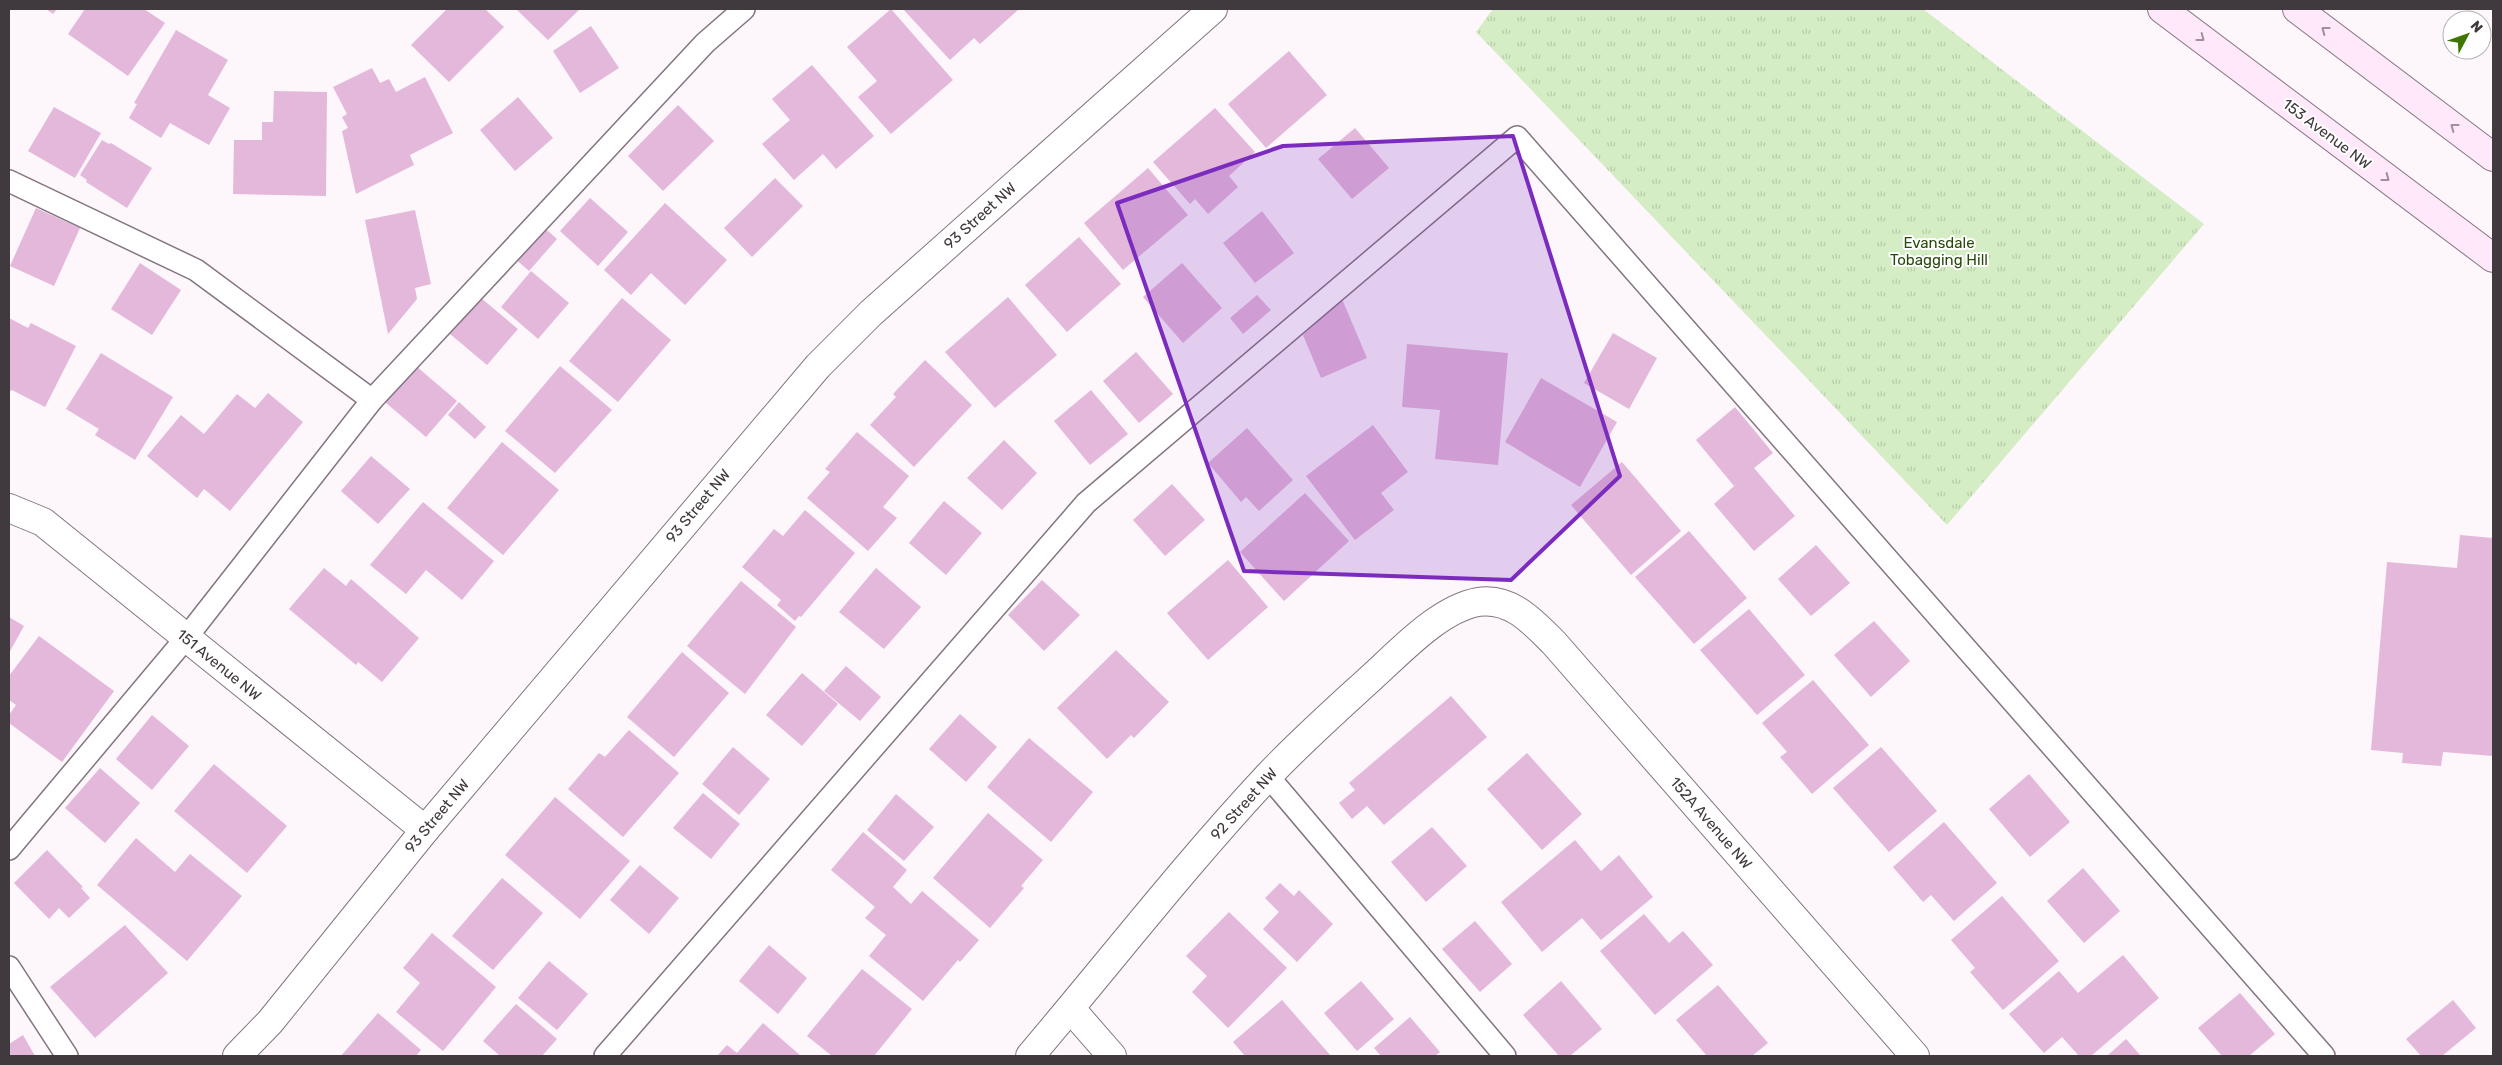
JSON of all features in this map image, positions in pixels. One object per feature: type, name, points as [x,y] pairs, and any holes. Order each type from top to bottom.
[{"type":"main road","name":"153 Avenue NW","points":[[2162,9],[2493,258]]},
{"type":"main road","points":[[2297,9],[2493,157]]},
{"type":"street","name":"93 Street NW","points":[[237,1056],[270,1022],[425,830],[818,366],[871,313],[1213,9]]},
{"type":"street","name":"151 Avenue NW","points":[[9,508],[43,522],[425,830]]},
{"type":"street","name":"92 Street NW","points":[[1030,1056],[1203,849],[1268,776],[1401,651],[1439,619],[1460,608],[1478,602],[1498,602]]},
{"type":"street","name":"152A Avenue NW","points":[[1498,602],[1519,610],[1554,643],[1915,1056]]},
{"type":"street","points":[[1071,1009],[1112,1056]]},
{"type":"lane","points":[[9,849],[186,638],[372,400],[705,43],[744,9]]},
{"type":"lane","points":[[606,1056],[1086,503],[1517,137],[2324,1056]]},
{"type":"lane","points":[[9,181],[196,270],[372,400]]},
{"type":"lane","points":[[1268,776],[1505,1056]]},
{"type":"lane","points":[[9,968],[67,1056]]},
{"type":"highlighted area","points":[[1513,136],[1620,476],[1511,580],[1244,571],[1117,203],[1283,146]]},
{"type":"green space","name":"Evansdale Tobagging Hill","points":[[1493,9],[1923,9],[2204,224],[1947,525],[1476,32]]},
{"type":"building","points":[[46,9],[57,9],[53,14]]},
{"type":"building","points":[[85,9],[144,9],[165,23],[128,76],[68,34]]},
{"type":"building","points":[[447,9],[485,9],[504,27],[449,82],[411,45]]},
{"type":"building","points":[[516,9],[580,9],[548,40]]},
{"type":"building","points":[[891,9],[953,80],[891,134],[858,97],[877,81],[847,47]]},
{"type":"building","points":[[903,9],[1019,9],[980,44],[974,38],[950,60]]},
{"type":"building","points":[[591,26],[619,68],[580,93],[553,51]]},
{"type":"building","points":[[176,30],[228,60],[208,95],[230,108],[209,145],[170,123],[161,138],[129,118],[137,104],[134,103]]},
{"type":"building","points":[[1289,51],[1327,95],[1266,148],[1228,104]]},
{"type":"building","points":[[812,65],[874,136],[836,169],[823,154],[794,180],[762,144],[790,120],[772,99]]},
{"type":"building","points":[[372,68],[380,83],[389,79],[396,92],[425,77],[453,133],[410,155],[414,165],[356,194],[342,131],[348,128],[342,117],[347,114],[333,87]]},
{"type":"building","points":[[274,91],[327,92],[326,196],[233,194],[234,140],[262,140],[262,122],[273,122]]},
{"type":"building","points":[[518,97],[553,138],[515,171],[480,130]]},
{"type":"building","points":[[678,105],[714,141],[663,191],[628,156]]},
{"type":"building","points":[[54,107],[101,133],[75,178],[28,151]]},
{"type":"building","points":[[1215,108],[1255,152],[1229,176],[1238,187],[1208,214],[1195,199],[1190,204],[1153,162]]},
{"type":"building","points":[[1355,128],[1389,168],[1352,199],[1318,159]]},
{"type":"building","points":[[102,140],[109,144],[111,143],[152,168],[127,208],[86,182],[87,180],[80,175]]},
{"type":"building","points":[[1148,168],[1188,215],[1123,270],[1084,223]]},
{"type":"building","points":[[775,178],[803,206],[752,257],[724,228]]},
{"type":"building","points":[[590,198],[628,232],[598,266],[560,231]]},
{"type":"building","points":[[665,203],[727,260],[685,305],[651,273],[631,295],[604,270]]},
{"type":"building","points":[[36,208],[80,228],[54,286],[10,266]]},
{"type":"building","points":[[415,210],[431,284],[415,288],[417,299],[388,334],[365,220]]},
{"type":"building","points":[[1262,211],[1294,253],[1255,283],[1223,243]]},
{"type":"building","points":[[540,224],[557,239],[529,271],[512,256]]},
{"type":"building","points":[[1079,237],[1121,284],[1067,332],[1025,285]]},
{"type":"building","points":[[140,263],[181,290],[152,335],[111,309]]},
{"type":"building","points":[[1182,263],[1222,308],[1183,343],[1143,297]]},
{"type":"building","points":[[531,271],[569,303],[538,339],[501,307]]},
{"type":"building","points":[[475,293],[518,329],[487,365],[444,329]]},
{"type":"building","points":[[1257,295],[1271,310],[1243,334],[1230,318]]},
{"type":"building","points":[[1008,297],[1057,355],[995,408],[945,352]]},
{"type":"building","points":[[622,298],[671,340],[618,402],[569,361]]},
{"type":"building","points":[[1342,299],[1367,358],[1321,378],[1303,335]]},
{"type":"building","points":[[9,318],[28,328],[31,323],[76,346],[45,407],[12,390],[9,392]]},
{"type":"building","points":[[1613,333],[1657,358],[1629,409],[1584,383]]},
{"type":"building","points":[[1407,344],[1508,353],[1498,465],[1435,459],[1440,410],[1402,407]]},
{"type":"building","points":[[1136,352],[1173,394],[1139,423],[1103,381]]},
{"type":"building","points":[[101,353],[173,397],[135,460],[95,435],[99,429],[66,409]]},
{"type":"building","points":[[925,360],[972,405],[914,467],[870,425],[896,397],[893,394]]},
{"type":"building","points":[[416,366],[457,401],[426,437],[385,402]]},
{"type":"building","points":[[560,366],[612,410],[555,473],[505,431]]},
{"type":"building","points":[[1541,378],[1617,422],[1580,487],[1505,442]]},
{"type":"building","points":[[1091,390],[1128,434],[1090,465],[1054,421]]},
{"type":"building","points":[[268,393],[303,422],[230,511],[204,489],[197,498],[147,456],[181,415],[204,434],[237,394],[255,408]]},
{"type":"building","points":[[459,402],[486,427],[475,439],[448,415]]},
{"type":"building","points":[[1735,407],[1773,453],[1754,468],[1795,516],[1754,551],[1714,504],[1741,480],[1734,486],[1696,440]]},
{"type":"building","points":[[1373,425],[1408,472],[1381,493],[1394,510],[1355,540],[1306,476]]},
{"type":"building","points":[[1247,428],[1293,480],[1259,511],[1246,497],[1241,502],[1208,463]]},
{"type":"building","points":[[857,432],[909,476],[883,507],[897,518],[868,551],[807,498],[830,472],[825,469]]},
{"type":"building","points":[[1004,440],[1037,473],[1002,510],[967,478]]},
{"type":"building","points":[[502,442],[559,490],[503,555],[447,508]]},
{"type":"building","points":[[371,456],[410,489],[378,524],[341,491]]},
{"type":"building","points":[[1622,462],[1681,531],[1631,575],[1571,505]]},
{"type":"building","points":[[1172,484],[1205,520],[1165,556],[1133,520]]},
{"type":"building","points":[[1305,493],[1349,541],[1284,601],[1240,552]]},
{"type":"building","points":[[944,501],[982,533],[946,575],[909,543]]},
{"type":"building","points":[[423,502],[494,561],[462,600],[426,570],[406,594],[370,565]]},
{"type":"building","points":[[805,510],[855,553],[801,617],[799,616],[795,621],[777,605],[781,600],[742,567],[774,529],[783,536]]},
{"type":"building","points":[[1689,531],[1747,598],[1694,644],[1635,577]]},
{"type":"building","points":[[2460,535],[2493,538],[2493,756],[2443,752],[2441,766],[2402,763],[2403,753],[2371,750],[2387,562],[2457,568]]},
{"type":"building","points":[[1816,545],[1850,583],[1811,616],[1778,579]]},
{"type":"building","points":[[1228,560],[1268,607],[1208,660],[1167,613]]},
{"type":"building","points":[[324,568],[346,586],[351,579],[419,638],[382,682],[358,662],[356,665],[289,609]]},
{"type":"building","points":[[876,568],[921,607],[884,649],[839,612]]},
{"type":"building","points":[[1042,580],[1080,615],[1044,651],[1008,615]]},
{"type":"building","points":[[741,581],[796,627],[745,694],[687,646]]},
{"type":"building","points":[[1749,609],[1805,675],[1757,715],[1700,650]]},
{"type":"building","points":[[9,617],[24,626],[9,653]]},
{"type":"building","points":[[1874,621],[1910,661],[1871,697],[1834,655]]},
{"type":"building","points":[[39,636],[114,691],[62,762],[9,723],[9,715],[16,705],[9,700],[9,676]]},
{"type":"building","points":[[1116,650],[1169,702],[1134,738],[1131,735],[1107,759],[1057,708]]},
{"type":"building","points":[[682,652],[729,693],[674,757],[627,717]]},
{"type":"building","points":[[846,666],[881,697],[860,721],[824,691]]},
{"type":"building","points":[[802,673],[838,704],[802,746],[766,715]]},
{"type":"building","points":[[1813,680],[1869,745],[1812,794],[1780,757],[1787,752],[1762,723]]},
{"type":"building","points":[[1451,696],[1487,737],[1384,825],[1367,806],[1352,819],[1339,803],[1355,790],[1349,783]]},
{"type":"building","points":[[960,714],[997,747],[966,782],[929,749]]},
{"type":"building","points":[[152,715],[189,746],[152,790],[116,759]]},
{"type":"building","points":[[629,730],[679,773],[623,837],[568,789],[599,753],[605,757]]},
{"type":"building","points":[[1029,738],[1093,792],[1051,842],[987,787]]},
{"type":"building","points":[[733,747],[770,779],[739,815],[702,784]]},
{"type":"building","points":[[1881,747],[1937,811],[1889,852],[1833,788]]},
{"type":"building","points":[[1527,753],[1582,814],[1542,850],[1487,789]]},
{"type":"building","points":[[214,764],[287,826],[247,873],[174,811]]},
{"type":"building","points":[[100,768],[140,803],[105,843],[65,808]]},
{"type":"building","points":[[2029,774],[2070,822],[2030,857],[1989,809]]},
{"type":"building","points":[[703,793],[740,824],[711,859],[673,828]]},
{"type":"building","points":[[896,794],[934,827],[904,861],[867,830]]},
{"type":"building","points":[[555,797],[630,861],[580,919],[505,855]]},
{"type":"building","points":[[988,813],[1043,860],[1021,886],[1024,888],[990,928],[933,878]]},
{"type":"building","points":[[1944,822],[1997,883],[1954,921],[1931,895],[1923,902],[1893,867]]},
{"type":"building","points":[[1432,827],[1467,866],[1426,902],[1391,862]]},
{"type":"building","points":[[863,832],[907,870],[893,887],[911,904],[922,891],[979,940],[960,962],[958,960],[923,1001],[869,956],[886,935],[865,918],[875,907],[831,870]]},
{"type":"building","points":[[136,838],[175,872],[190,854],[242,896],[187,961],[97,885]]},
{"type":"building","points":[[1575,840],[1601,871],[1619,855],[1653,897],[1601,940],[1582,918],[1542,952],[1501,902]]},
{"type":"building","points":[[47,850],[83,887],[81,888],[90,898],[69,918],[59,908],[49,919],[14,883]]},
{"type":"building","points":[[640,865],[679,898],[649,934],[610,900]]},
{"type":"building","points":[[2083,868],[2120,911],[2084,943],[2047,901]]},
{"type":"building","points":[[502,878],[543,913],[493,970],[452,936]]},
{"type":"building","points":[[1280,883],[1294,896],[1299,890],[1333,924],[1297,962],[1263,929],[1279,912],[1265,898]]},
{"type":"building","points":[[2002,896],[2059,961],[2003,1010],[1970,972],[1975,968],[1951,940]]},
{"type":"building","points":[[1229,912],[1287,968],[1228,1028],[1192,992],[1207,976],[1186,956]]},
{"type":"building","points":[[1644,914],[1669,943],[1683,931],[1713,965],[1655,1015],[1600,951]]},
{"type":"building","points":[[1475,921],[1512,964],[1480,992],[1442,949]]},
{"type":"building","points":[[125,925],[168,973],[95,1038],[50,987]]},
{"type":"building","points":[[432,933],[496,987],[443,1051],[396,1012],[420,983],[403,968]]},
{"type":"building","points":[[769,945],[807,978],[778,1014],[739,981]]},
{"type":"building","points":[[2123,955],[2159,998],[2091,1056],[2079,1056],[2062,1037],[2044,1053],[2009,1014],[2059,971],[2078,993]]},
{"type":"building","points":[[549,961],[588,994],[557,1030],[518,998]]},
{"type":"building","points":[[862,969],[912,1009],[874,1056],[832,1056],[807,1036]]},
{"type":"building","points":[[1361,981],[1394,1019],[1357,1051],[1324,1013]]},
{"type":"building","points":[[1561,981],[1602,1029],[1570,1056],[1559,1056],[1523,1015]]},
{"type":"building","points":[[1718,985],[1768,1043],[1752,1056],[1707,1056],[1676,1020]]},
{"type":"building","points":[[2240,993],[2275,1034],[2249,1056],[2222,1056],[2198,1028]]},
{"type":"building","points":[[1282,1000],[1331,1056],[1245,1056],[1233,1042]]},
{"type":"building","points":[[2453,1000],[2476,1028],[2442,1056],[2421,1056],[2406,1039]]},
{"type":"building","points":[[516,1004],[557,1039],[542,1056],[500,1056],[483,1041]]},
{"type":"building","points":[[378,1013],[421,1050],[416,1056],[341,1056]]},
{"type":"building","points":[[1410,1017],[1440,1052],[1435,1056],[1381,1056],[1374,1048]]},
{"type":"building","points":[[763,1023],[801,1056],[717,1056],[727,1045],[737,1053]]},
{"type":"building","points":[[23,1035],[35,1056],[9,1056],[9,1044]]},
{"type":"building","points":[[2126,1039],[2141,1056],[2107,1056]]}]
